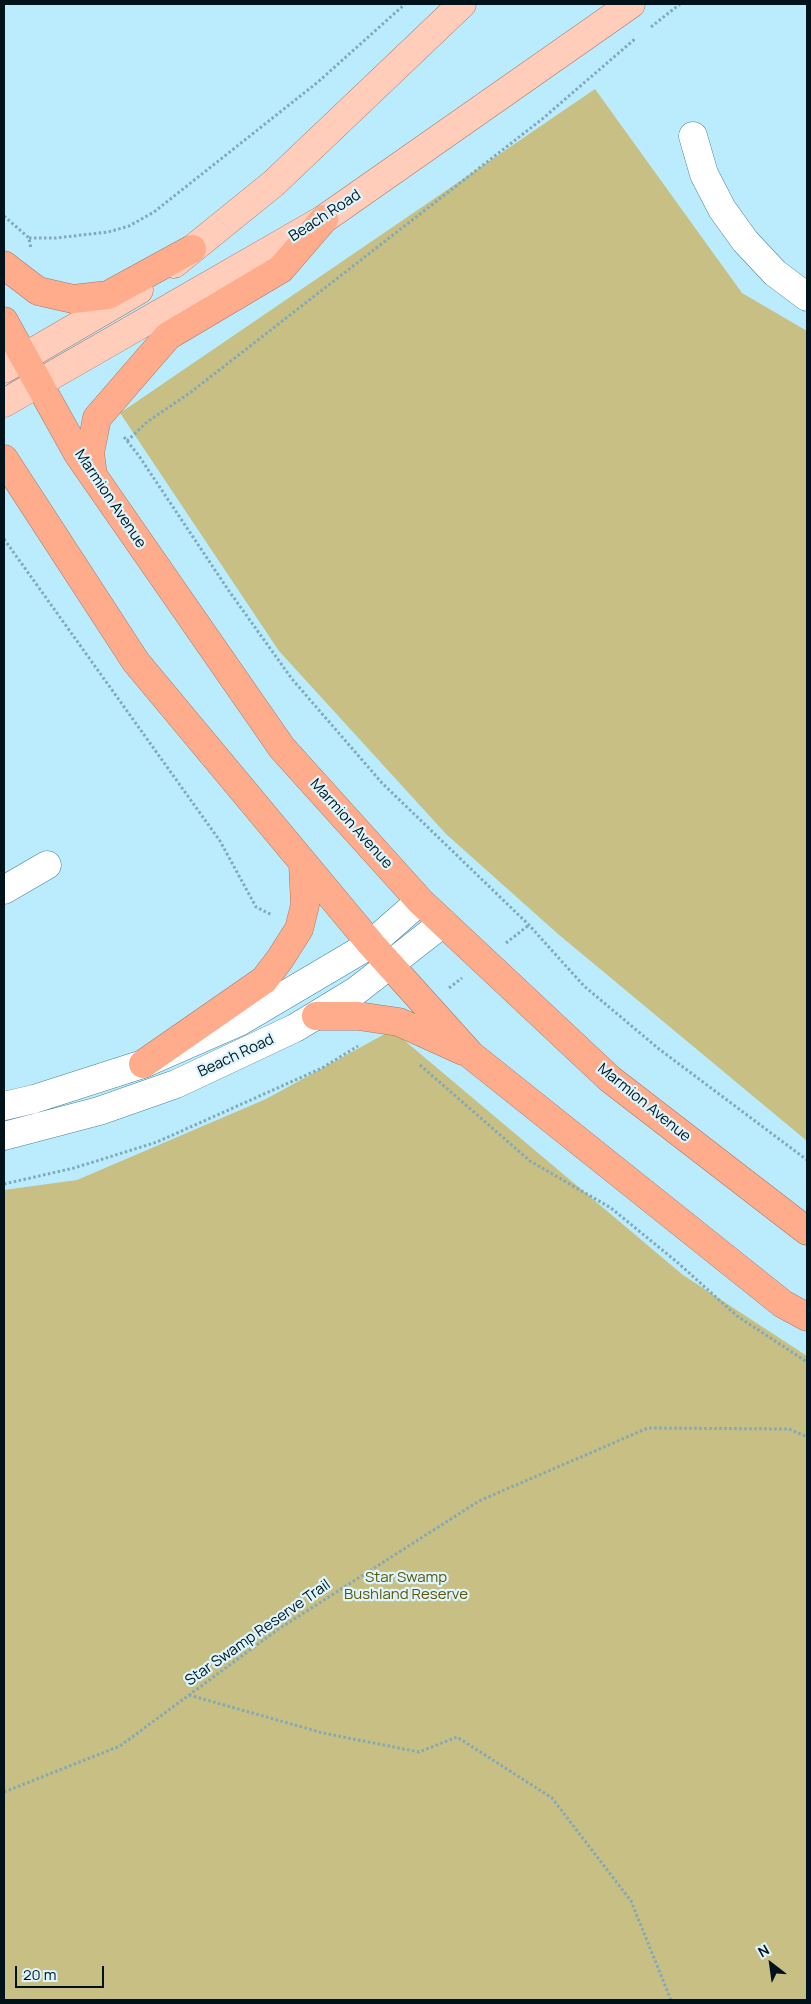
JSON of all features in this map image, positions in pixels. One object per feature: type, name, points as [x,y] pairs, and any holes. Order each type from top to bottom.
[{"type":"highway","points":[[93,475],[90,453],[97,418],[168,336],[282,269],[324,219]]},
{"type":"highway","points":[[4,265],[38,291],[73,300],[108,295],[192,249]]},
{"type":"highway","name":"Marmion Avenue","points":[[4,321],[14,363],[38,384],[78,454],[282,748],[420,901],[610,1079],[807,1231]]},
{"type":"highway","points":[[4,459],[136,662],[371,944],[471,1055],[783,1304],[807,1316]]},
{"type":"highway","points":[[143,1064],[264,980],[280,959],[298,929],[305,905],[303,864]]},
{"type":"highway","points":[[316,1016],[358,1016],[399,1022],[471,1055]]},
{"type":"main road","points":[[14,363],[157,279],[274,183],[462,4]]},
{"type":"main road","name":"Beach Road","points":[[4,404],[324,219],[631,4]]},
{"type":"main road","points":[[693,136],[704,174],[722,209],[745,241],[775,273],[807,297]]},
{"type":"main road","points":[[4,890],[47,865]]},
{"type":"main road","name":"Beach Road","points":[[4,1106],[34,1099],[143,1064],[239,1022],[371,944],[420,901]]},
{"type":"main road","name":"Beach Road","points":[[4,1136],[99,1110],[176,1084],[295,1028],[356,991],[443,923]]},
{"type":"path","points":[[29,238],[56,238],[108,232],[128,226],[154,212],[318,82],[404,4]]},
{"type":"path","points":[[650,28],[680,4]]},
{"type":"path","points":[[127,441],[147,422],[206,380],[541,120],[643,33]]},
{"type":"path","points":[[97,418],[122,434],[292,679],[382,784],[529,925],[584,986],[659,1049],[807,1160]]},
{"type":"path","points":[[4,539],[220,841],[256,907],[298,929]]},
{"type":"path","points":[[427,1006],[529,925]]},
{"type":"path","points":[[4,1184],[74,1168],[157,1142],[322,1068],[359,1046]]},
{"type":"path","points":[[418,1063],[530,1161],[611,1208],[678,1262],[737,1316],[807,1362]]},
{"type":"path","name":"Star Swamp Reserve Trail","points":[[4,1792],[120,1746],[277,1630],[479,1501],[648,1428],[789,1428],[807,1437]]},
{"type":"path","points":[[188,1694],[323,1733],[419,1752],[457,1736],[552,1798],[631,1900],[671,2000]]},
{"type":"green space","points":[[595,89],[742,293],[807,331],[807,1141],[558,934],[446,834],[279,651],[120,413]]},
{"type":"green space","name":"Star Swamp Bushland Reserve","points":[[392,1030],[683,1275],[807,1356],[807,2000],[4,2000],[4,1190],[77,1180],[266,1099]]}]
